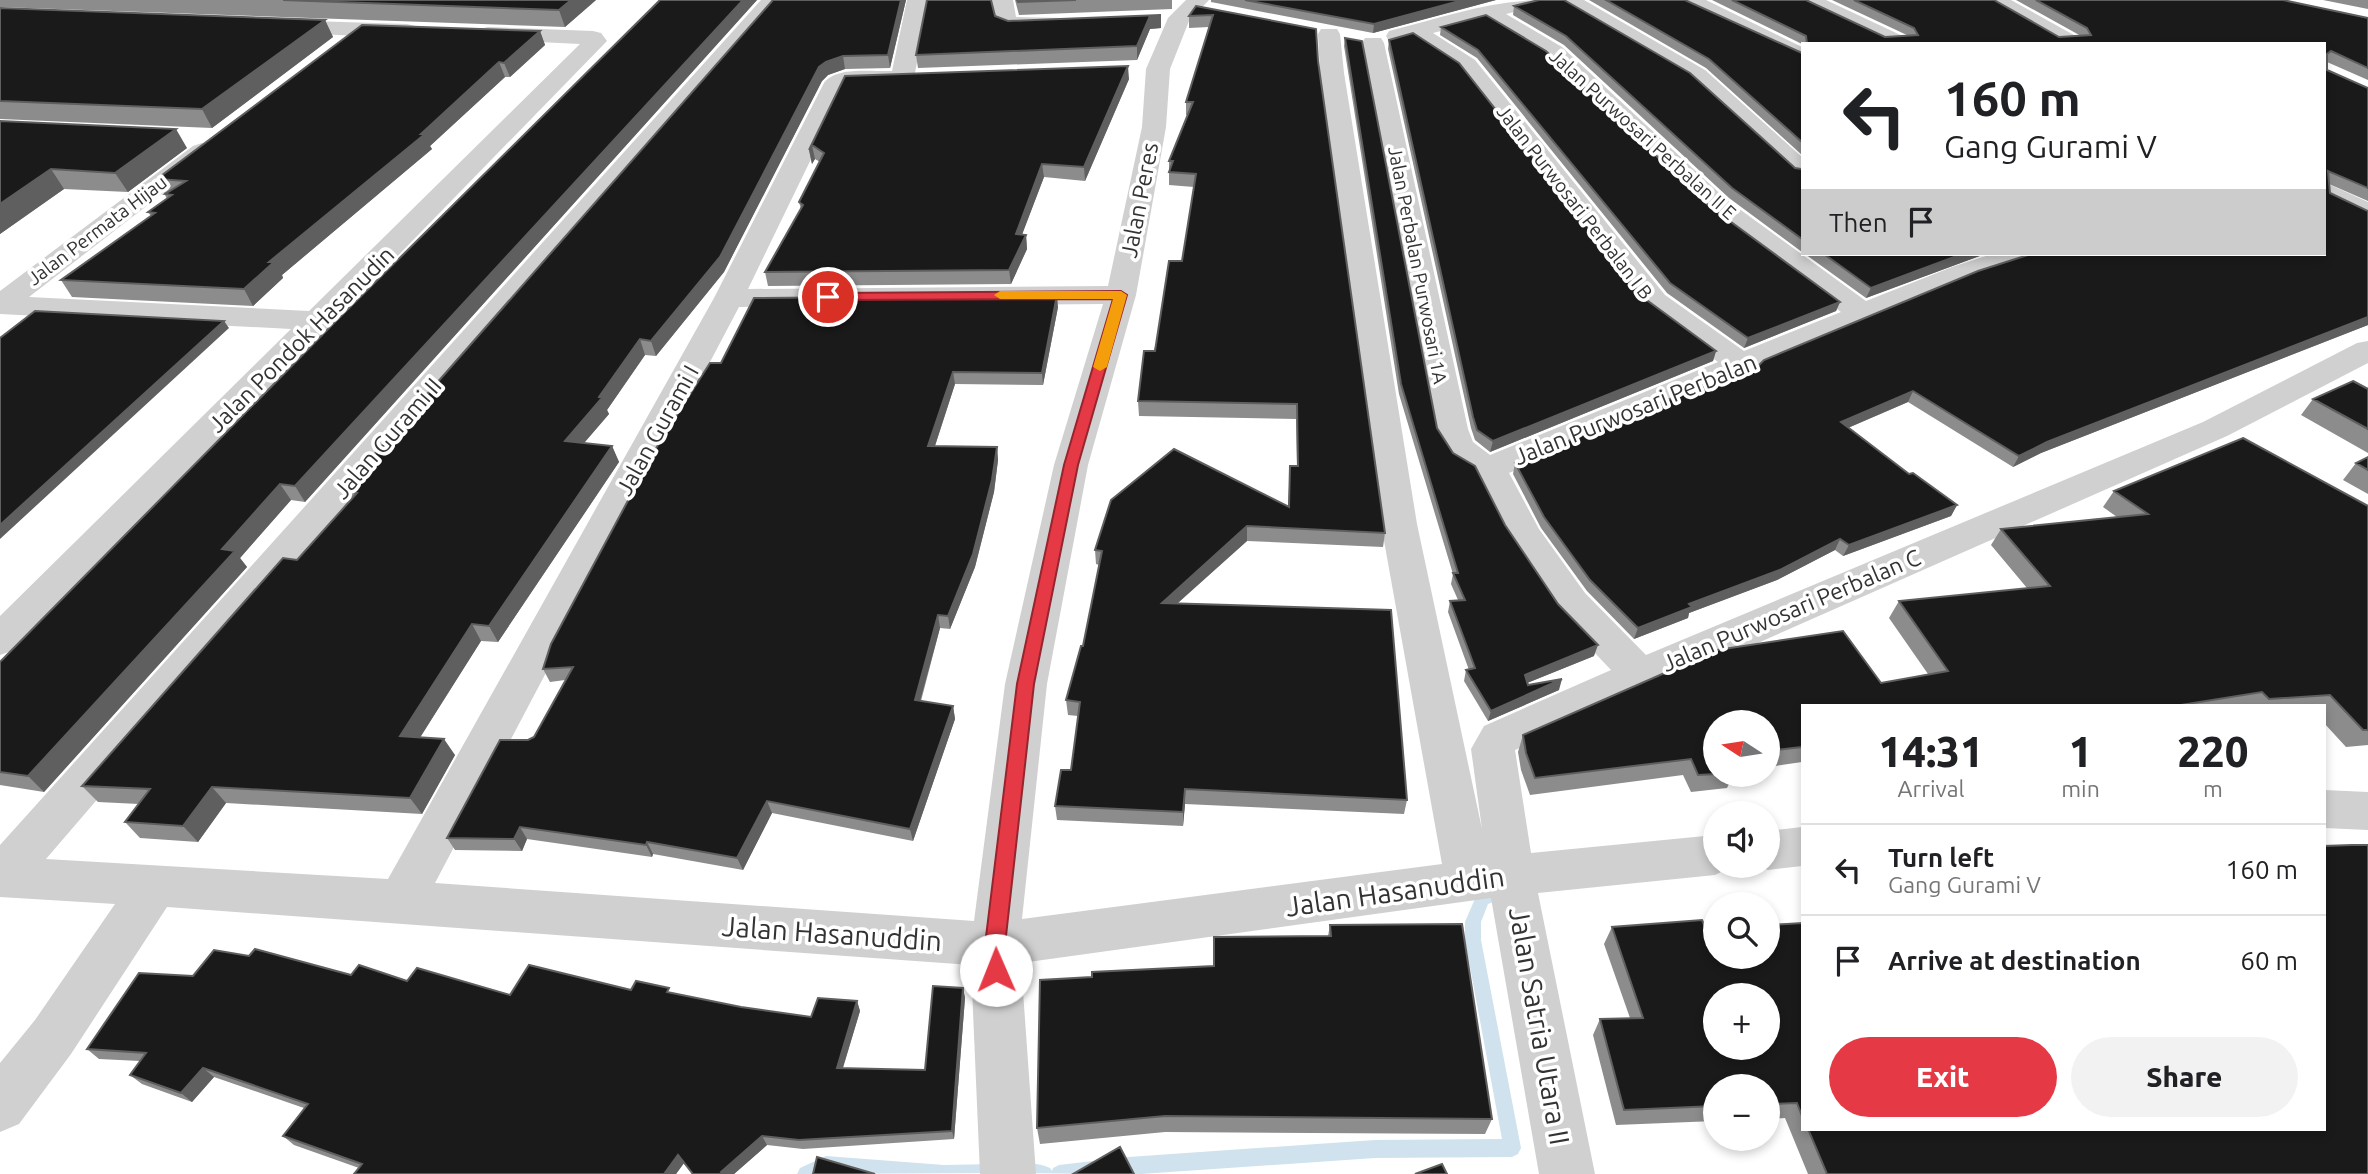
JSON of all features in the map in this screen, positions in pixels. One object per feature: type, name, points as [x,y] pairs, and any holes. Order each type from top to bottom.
[{"type":"street","name":"Jalan Gurami II","points":[[1,877],[773,0]]},
{"type":"street","points":[[918,0],[902,78],[927,77]]},
{"type":"street","points":[[1002,0],[1007,24],[1010,25],[1075,22]]},
{"type":"street","points":[[1502,883],[1399,524],[1334,85],[1316,32],[1373,43],[1534,0]]},
{"type":"street","points":[[1569,0],[1697,75],[1801,169]]},
{"type":"street","points":[[1689,0],[1801,56]]},
{"type":"street","points":[[1809,0],[1897,42]]},
{"type":"street","points":[[1996,0],[2070,42]]},
{"type":"street","name":"Jalan Peres","points":[[1008,1167],[995,945],[1026,684],[1071,465],[1121,295],[1154,127],[1146,69],[1187,11]]},
{"type":"street","name":"Jalan Purwosari Perbalan II E","points":[[1485,11],[1554,52],[1717,206],[1864,314]]},
{"type":"street","points":[[251,26],[427,32]]},
{"type":"street","points":[[331,53],[363,29]]},
{"type":"street","name":"Jalan Purwosari Perbalan I B","points":[[1414,31],[1467,65],[1654,302],[1744,366]]},
{"type":"street","name":"Jalan Pondok Hasanudin","points":[[0,640],[596,41],[593,38],[466,33]]},
{"type":"street","name":"Jalan Perbalan Purwosari 1A","points":[[1373,43],[1451,429],[1460,452],[1470,460],[1489,468]]},
{"type":"street","name":"Jalan Gurami I","points":[[401,901],[729,298],[836,83],[841,80],[902,78]]},
{"type":"street","name":"Jalan Permata Hijau","points":[[0,305],[217,139],[180,138]]},
{"type":"street","points":[[2326,191],[2368,213]]},
{"type":"street","points":[[1933,256],[1962,273]]},
{"type":"street","name":"Jalan Purwosari Perbalan","points":[[1640,675],[1571,603],[1522,534],[1489,468],[1744,366],[1962,273],[2014,256]]},
{"type":"street","points":[[729,298],[1121,295]]},
{"type":"street","points":[[0,305],[319,321]]},
{"type":"street","name":"Jalan Purwosari Perbalan C","points":[[1502,883],[1493,749],[1499,738],[2215,429],[2368,350]]},
{"type":"street","points":[[2323,373],[2357,390]]},
{"type":"street","points":[[2215,429],[2250,448]]},
{"type":"street","points":[[2326,809],[2368,811]]},
{"type":"street","points":[[1780,849],[1801,847]]},
{"type":"street","name":"Jalan Hasanuddin","points":[[1,877],[401,901],[995,945],[1703,857]]},
{"type":"street","name":"Jalan Satria Utara II","points":[[1502,883],[1567,1174]]},
{"type":"street","points":[[0,1105],[54,1037],[154,886]]},
{"type":"building","points":[[283,0],[571,0],[559,10]]},
{"type":"building","points":[[660,0],[743,0],[295,486],[280,484],[222,549],[235,551],[28,776],[0,772],[0,662],[336,321]]},
{"type":"building","points":[[773,0],[901,0],[888,55],[843,56],[819,67],[720,257],[651,341],[640,339],[599,397],[602,398],[565,441],[612,446],[489,626],[472,624],[400,736],[444,739],[410,798],[212,787],[183,826],[125,822],[150,789],[82,786],[283,558],[297,560],[357,493],[342,491]]},
{"type":"building","points":[[927,0],[991,0],[995,16],[1008,21],[1161,15],[1150,16],[1137,46],[916,55]]},
{"type":"building","points":[[1017,0],[1076,0],[1018,2]]},
{"type":"building","points":[[1245,0],[1463,0],[1374,24]]},
{"type":"building","points":[[1539,0],[1564,0],[1690,73],[1795,168],[1801,169],[1801,238],[1732,188],[1566,36],[1514,6]]},
{"type":"building","points":[[1606,0],[1685,0],[1801,53],[1801,141],[1709,59]]},
{"type":"building","points":[[1732,0],[1806,0],[1885,37],[1918,35],[1914,28],[1854,0],[1994,0],[2059,37],[2091,35],[2087,28],[2036,0],[2283,0],[2368,18],[2368,68],[2331,51],[2327,54],[2327,70],[2368,88],[2368,188],[2328,171],[2330,193],[2368,211],[2368,317],[2047,442],[2019,456],[1913,391],[1841,422],[1909,474],[1913,473],[1957,505],[1849,545],[1840,539],[1782,569],[1689,604],[1692,607],[1638,628],[1590,580],[1544,517],[1515,463],[1747,367],[1759,365],[1764,360],[1978,271],[2025,256],[2326,256],[2326,42],[1807,42],[1806,36]]},
{"type":"building","points":[[1196,6],[1316,29],[1318,61],[1385,533],[1247,526],[1162,603],[1391,610],[1407,800],[1185,789],[1183,812],[1055,806],[1061,770],[1071,770],[1080,702],[1066,700],[1083,646],[1102,551],[1095,550],[1111,500],[1174,449],[1289,507],[1290,466],[1298,466],[1297,404],[1138,401],[1144,351],[1155,351],[1169,261],[1182,261],[1196,174],[1169,172],[1173,161],[1169,161],[1193,102],[1186,102],[1213,15],[1189,16]]},
{"type":"building","points":[[0,8],[325,20],[202,109],[0,101]]},
{"type":"building","points":[[1486,15],[1546,51],[1708,205],[1840,302],[1748,338],[1670,283],[1478,50],[1441,27]]},
{"type":"building","points":[[362,25],[540,31],[504,63],[499,62],[421,134],[425,134],[269,262],[274,262],[244,289],[61,280],[155,213],[148,212],[172,195],[165,194],[186,181],[157,179]]},
{"type":"building","points":[[1413,33],[1459,63],[1644,298],[1716,351],[1493,441],[1477,430],[1389,40]]},
{"type":"building","points":[[1345,38],[1362,41],[1437,428],[1453,453],[1475,466],[1505,525],[1558,604],[1598,645],[1525,675],[1528,685],[1562,679],[1491,711],[1466,670],[1475,668],[1450,601],[1465,600],[1453,573],[1458,573],[1401,384]]},
{"type":"building","points":[[1128,66],[1084,167],[1042,164],[1016,234],[1026,235],[1009,270],[765,272],[803,205],[799,202],[824,153],[812,145],[809,150],[845,76]]},
{"type":"building","points":[[0,121],[176,129],[115,173],[51,169],[0,204]]},
{"type":"building","points":[[1827,256],[1957,256],[1871,288]]},
{"type":"building","points":[[1057,295],[1042,373],[953,372],[928,446],[997,447],[992,480],[973,554],[948,616],[938,615],[915,700],[953,706],[910,829],[767,801],[737,858],[647,842],[646,845],[520,827],[514,839],[447,838],[500,740],[528,740],[534,737],[573,667],[543,669],[551,644],[660,441],[710,363],[721,363],[754,298]]},
{"type":"building","points":[[35,311],[224,321],[0,525],[0,338]]},
{"type":"building","points":[[2353,381],[2368,389],[2368,429],[2313,399]]},
{"type":"building","points":[[2243,438],[2368,506],[2368,730],[2363,730],[2330,695],[2269,699],[2262,692],[2187,704],[1801,704],[1801,747],[1780,750],[1780,710],[1703,710],[1703,775],[1698,775],[1691,759],[1535,778],[1523,735],[1717,650],[1843,631],[1881,683],[1948,671],[1899,601],[2050,586],[2001,529],[2148,514],[2114,491]]},
{"type":"building","points":[[2368,457],[2368,470],[2356,463]]},
{"type":"building","points":[[2368,845],[2368,1174],[1827,1174],[1809,1131],[2326,1131],[2326,846]]},
{"type":"building","points":[[1702,920],[1703,969],[1780,969],[1780,924],[1801,923],[1801,1113],[1797,1103],[1780,1104],[1780,1074],[1703,1074],[1703,1107],[1624,1110],[1600,1019],[1643,1018],[1612,927]]},
{"type":"building","points":[[1462,924],[1492,1119],[1165,1116],[1037,1128],[1040,980],[1092,977],[1092,972],[1214,966],[1214,937],[1331,936],[1330,925]]},
{"type":"building","points":[[255,949],[351,975],[359,965],[407,981],[417,968],[510,995],[529,965],[631,990],[636,981],[669,988],[667,992],[741,1007],[811,1017],[818,998],[857,1001],[837,1068],[925,1070],[933,986],[963,988],[952,1131],[799,1140],[762,1136],[721,1172],[723,1174],[693,1174],[678,1155],[664,1174],[354,1174],[362,1164],[283,1136],[308,1104],[203,1068],[181,1093],[130,1075],[146,1053],[87,1049],[139,973],[193,976],[214,950],[249,956]]},
{"type":"building","points":[[1120,1147],[1134,1174],[1073,1174]]},
{"type":"building","points":[[817,1157],[875,1174],[813,1174]]},
{"type":"building","points":[[1442,1164],[1447,1174],[1415,1174]]},
{"type":"waterway","points":[[1114,1167],[1375,1149],[1512,1148],[1473,940],[1473,922],[1482,899],[1496,894]]},
{"type":"waterway","points":[[806,1174],[826,1165],[944,1174],[996,1173]]},
{"type":"waterway","points":[[1059,1174],[1093,1170]]},
{"type":"waterway","points":[[1021,1173],[1044,1174]]},
{"type":"slow traffic","points":[[1000,295],[1121,295],[1100,367]]},
{"type":"route","points":[[828,297],[1121,295],[1071,465],[1026,684],[995,945],[996,970]]}]
